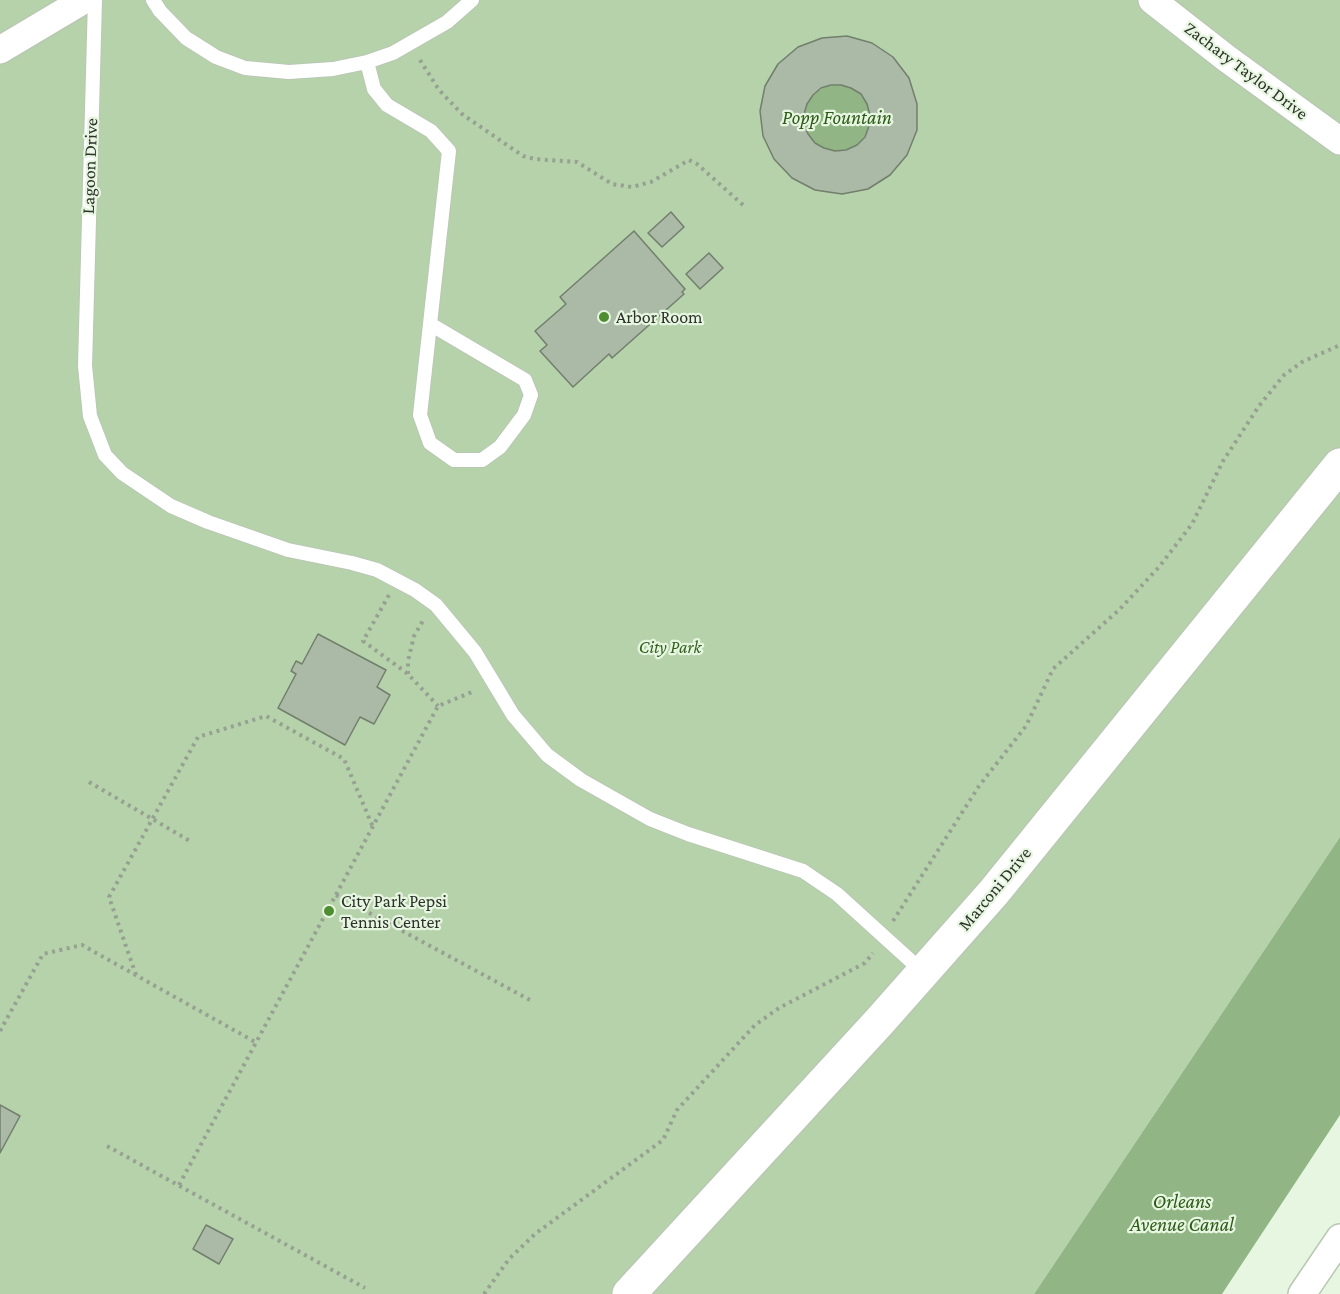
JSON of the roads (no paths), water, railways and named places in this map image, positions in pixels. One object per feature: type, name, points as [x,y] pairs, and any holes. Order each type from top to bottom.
[{"type":"street","points":[[0,50],[84,0]]},
{"type":"street","name":"Zachary Taylor Drive","points":[[1152,0],[1226,58],[1340,141]]},
{"type":"street","name":"Marconi Drive","points":[[629,1294],[994,892],[1340,465]]},
{"type":"street","points":[[1302,1294],[1340,1238]]},
{"type":"lane","name":"Lagoon Drive","points":[[95,0],[85,366],[90,416],[105,455],[122,473],[171,506],[208,522],[288,550],[377,570],[415,590],[436,605],[475,652],[513,715],[547,755],[614,800],[650,819],[688,834],[803,871],[837,894],[923,972]]},
{"type":"lane","points":[[153,0],[160,11],[186,38],[216,57],[245,68],[289,72],[333,69],[367,62],[393,53],[447,21],[472,0]]},
{"type":"lane","points":[[367,62],[374,89],[387,105],[431,131],[448,151],[420,415],[430,443],[454,460],[482,460],[500,447],[524,415],[531,395],[525,380],[430,324]]},
{"type":"water","name":"Popp Fountain","points":[[837,85],[850,87],[865,100],[870,118],[868,131],[855,146],[837,151],[824,149],[809,136],[804,118],[806,105],[819,90]]},
{"type":"water","name":"Orleans Avenue Canal","points":[[1340,837],[1340,1115],[1222,1294],[1034,1294]]},
{"type":"place","name":"Arbor Room","points":[[604,317]]},
{"type":"place","name":"City Park Pepsi Tennis Center","points":[[329,911]]},
{"type":"park label","name":"City Park","points":[[670,647]]}]
